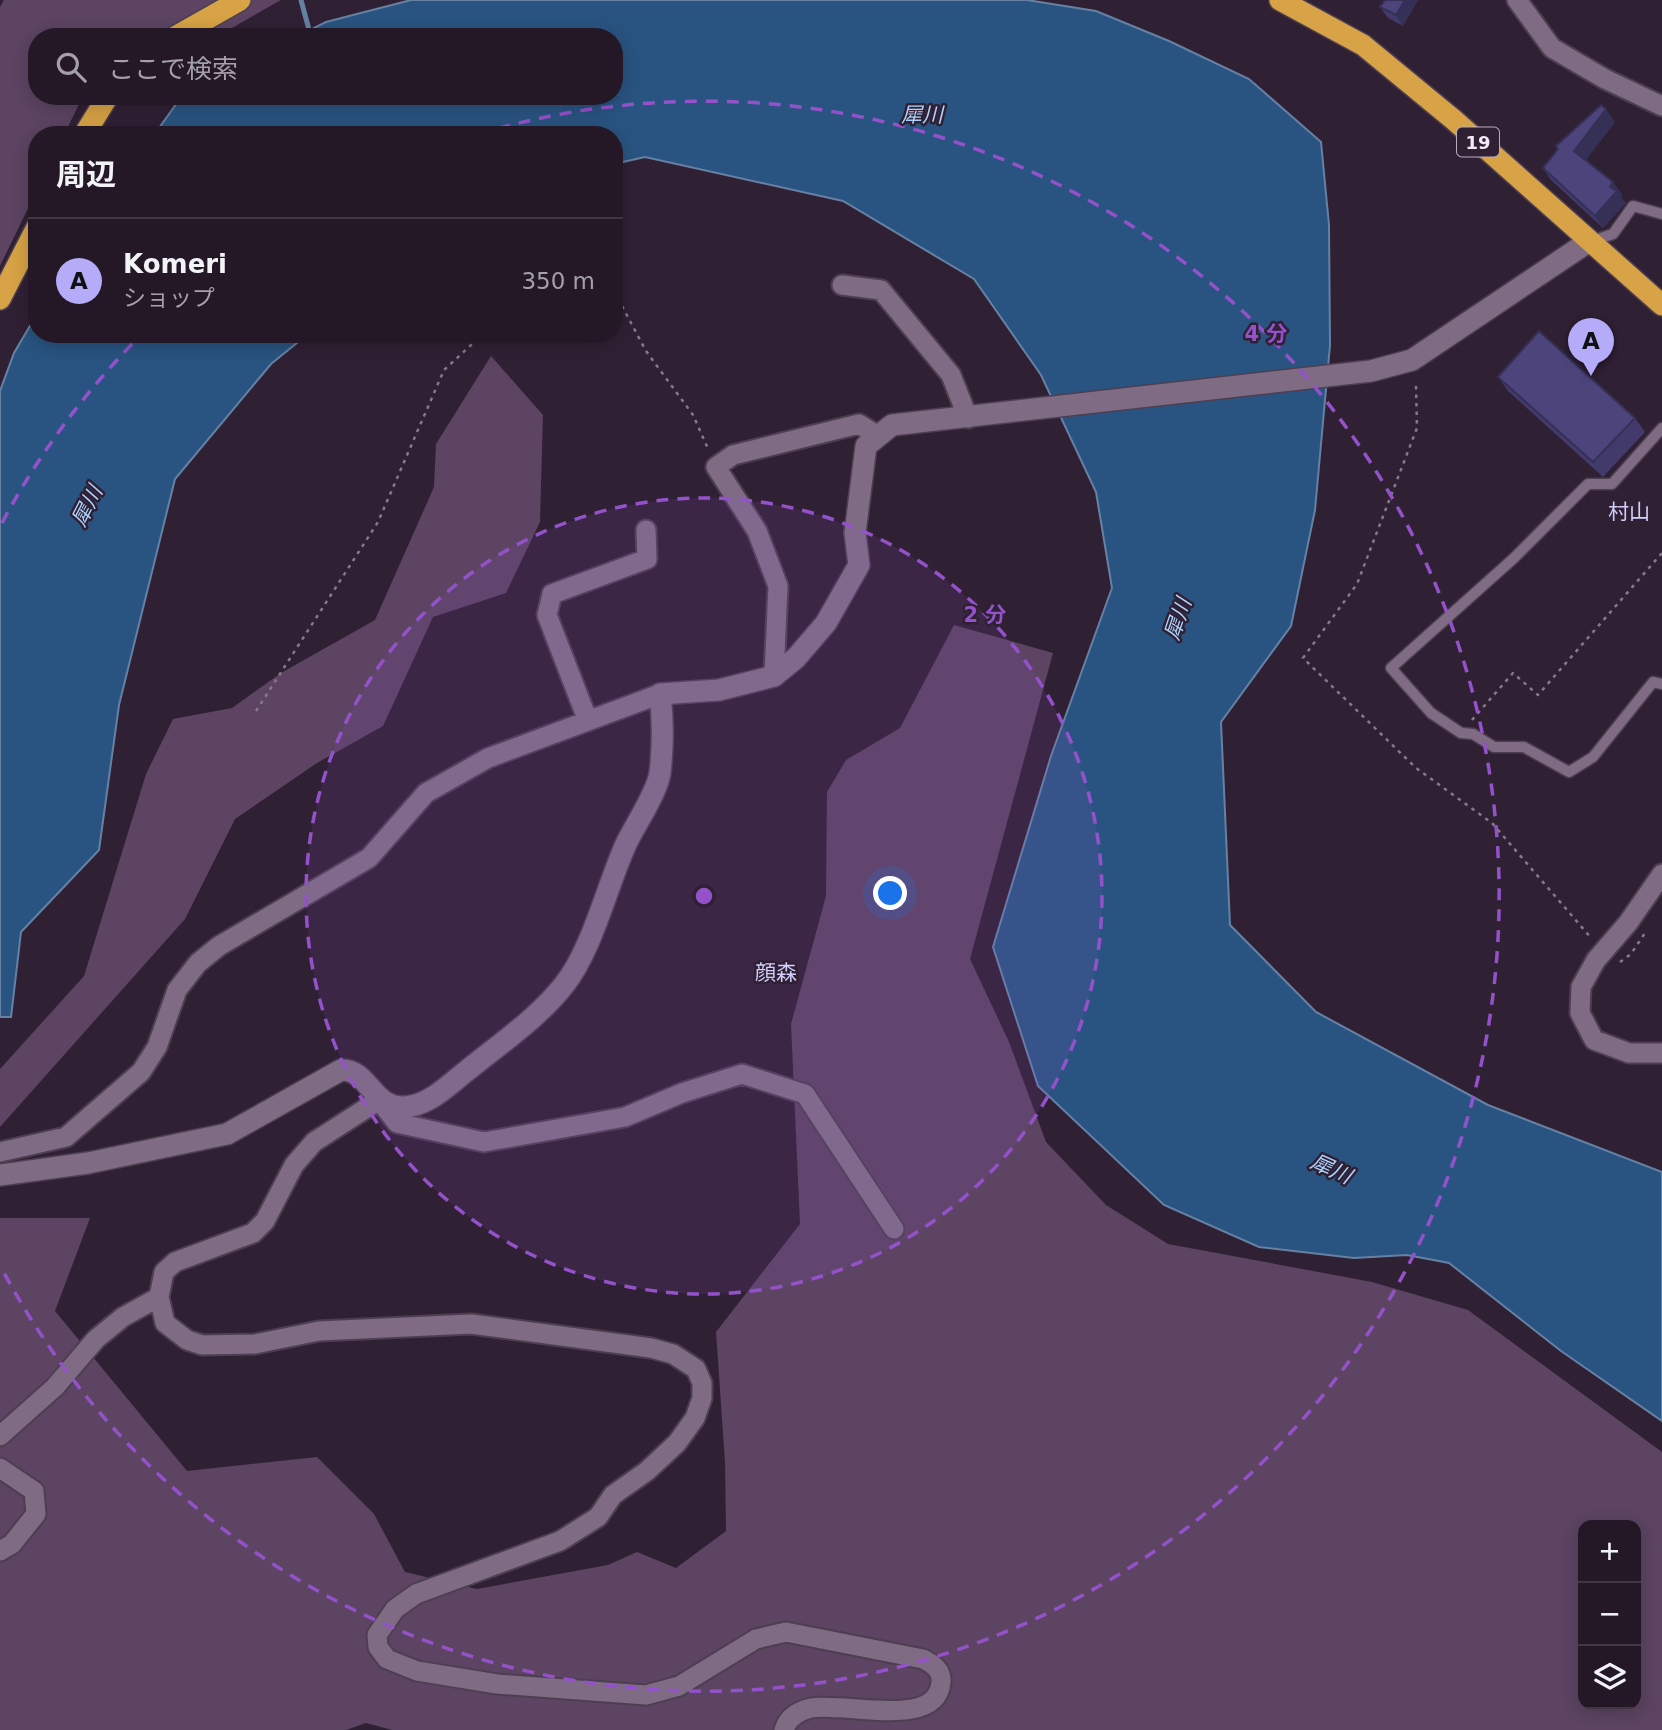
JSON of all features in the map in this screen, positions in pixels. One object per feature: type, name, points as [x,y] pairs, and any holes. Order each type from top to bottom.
[{"type":"highway","points":[[191,28],[240,0]]},
{"type":"highway","name":"19","points":[[1280,0],[1363,46],[1454,120],[1588,242],[1662,305]]},
{"type":"highway","points":[[90,126],[102,105]]},
{"type":"highway","points":[[0,299],[28,245]]},
{"type":"street","points":[[1517,0],[1552,48],[1605,79],[1662,106]]},
{"type":"street","points":[[0,1152],[65,1137],[105,1105],[141,1072],[157,1047],[177,990],[198,963],[219,946],[369,858],[426,793],[488,758],[660,694],[719,690],[774,676],[796,658],[825,623],[859,565],[855,533],[866,446],[892,425],[1371,371],[1412,360],[1588,242]]},
{"type":"street","points":[[842,285],[881,290],[951,375],[968,418]]},
{"type":"street","points":[[774,676],[778,586],[757,531],[716,467],[733,455],[859,424],[878,436]]},
{"type":"street","points":[[587,720],[547,615],[552,594],[647,559],[646,530]]},
{"type":"street","points":[[379,1100],[397,1108],[414,1106],[435,1095],[519,1029],[565,984],[593,928],[625,846],[660,776],[663,715],[660,694]]},
{"type":"street","points":[[1662,874],[1629,923],[1596,960],[1581,986],[1580,1013],[1594,1040],[1629,1053],[1662,1053]]},
{"type":"street","points":[[0,1175],[88,1163],[227,1134],[341,1070],[350,1070],[358,1076],[397,1123],[484,1142],[625,1117],[682,1093],[742,1074],[805,1094],[894,1229]]},
{"type":"street","points":[[379,1100],[314,1142],[294,1165],[265,1221],[253,1233],[175,1262],[164,1272],[159,1297],[165,1323],[187,1340],[202,1345],[255,1344],[319,1331],[471,1324],[651,1348],[673,1354],[696,1369],[702,1383],[702,1398],[695,1418],[677,1443],[657,1462],[613,1495],[598,1517],[560,1541],[416,1594],[382,1624],[377,1635],[378,1647],[387,1659],[417,1671],[497,1684],[646,1695],[679,1686],[756,1639],[786,1632],[923,1659],[936,1666],[942,1679],[939,1695],[930,1709],[920,1715],[864,1715],[820,1707],[798,1712],[790,1718],[783,1730]]},
{"type":"street","points":[[0,1436],[55,1387],[107,1329],[159,1297]]},
{"type":"street","points":[[0,1468],[34,1491],[36,1514],[12,1544],[0,1550]]},
{"type":"lane","points":[[1588,242],[1614,234],[1633,206],[1662,214]]},
{"type":"lane","points":[[1662,428],[1612,484],[1588,484],[1514,558],[1391,668],[1431,713],[1461,733],[1473,734],[1494,747],[1524,747],[1569,772],[1593,757],[1653,682],[1662,684]]},
{"type":"path","points":[[623,308],[646,351],[694,415],[716,467]]},
{"type":"path","points":[[256,711],[378,522],[444,370],[473,343]]},
{"type":"path","points":[[1461,733],[1513,673],[1538,695],[1662,552]]},
{"type":"shaded area","points":[[4,0],[281,0],[232,28],[28,28],[28,105],[79,105],[68,126],[28,126],[28,208],[0,266],[0,7]]},
{"type":"shaded area","points":[[491,356],[543,415],[540,522],[506,593],[433,617],[383,726],[317,763],[235,819],[185,919],[0,1127],[0,1069],[84,976],[146,774],[173,719],[232,708],[281,673],[375,620],[434,487],[436,444]]},
{"type":"shaded area","points":[[954,625],[1053,653],[970,959],[1009,1042],[1046,1142],[1106,1205],[1168,1244],[1372,1282],[1468,1310],[1662,1452],[1662,1730],[392,1730],[366,1723],[346,1730],[0,1730],[0,1218],[90,1218],[55,1311],[187,1471],[317,1457],[374,1514],[405,1572],[477,1589],[608,1565],[637,1552],[676,1568],[726,1531],[725,1462],[716,1332],[800,1224],[791,1024],[826,896],[827,792],[846,760],[900,728]]},
{"type":"water","points":[[411,0],[1027,0],[1096,11],[1169,41],[1249,79],[1321,142],[1329,225],[1330,345],[1315,510],[1291,626],[1221,722],[1230,925],[1316,1012],[1488,1105],[1662,1172],[1662,1421],[1561,1351],[1449,1263],[1407,1255],[1354,1258],[1259,1247],[1164,1205],[1038,1086],[993,947],[1051,756],[1112,588],[1096,492],[1041,375],[974,279],[843,201],[645,157],[623,162],[623,126],[160,126],[176,105],[623,105],[623,28],[314,28],[326,22]]},
{"type":"water","name":"犀川","points":[[28,329],[28,343],[297,343],[271,364],[175,479],[119,705],[99,850],[21,932],[11,1017],[0,1017],[0,391],[14,353]]},
{"type":"building","points":[[1385,0],[1405,0],[1396,15],[1380,7]]},
{"type":"building","points":[[1601,105],[1606,109],[1574,151],[1613,182],[1610,187],[1617,191],[1595,216],[1543,168],[1558,149],[1556,146]]},
{"type":"building","points":[[1539,331],[1635,418],[1593,462],[1498,377]]},
{"type":"waterway","points":[[301,0],[309,28]]},
{"type":"place","name":"Komeri","points":[[1591,376]]},
{"type":"district","name":"村山","points":[[1629,512]]},
{"type":"district","name":"顔森","points":[[776,973]]}]
